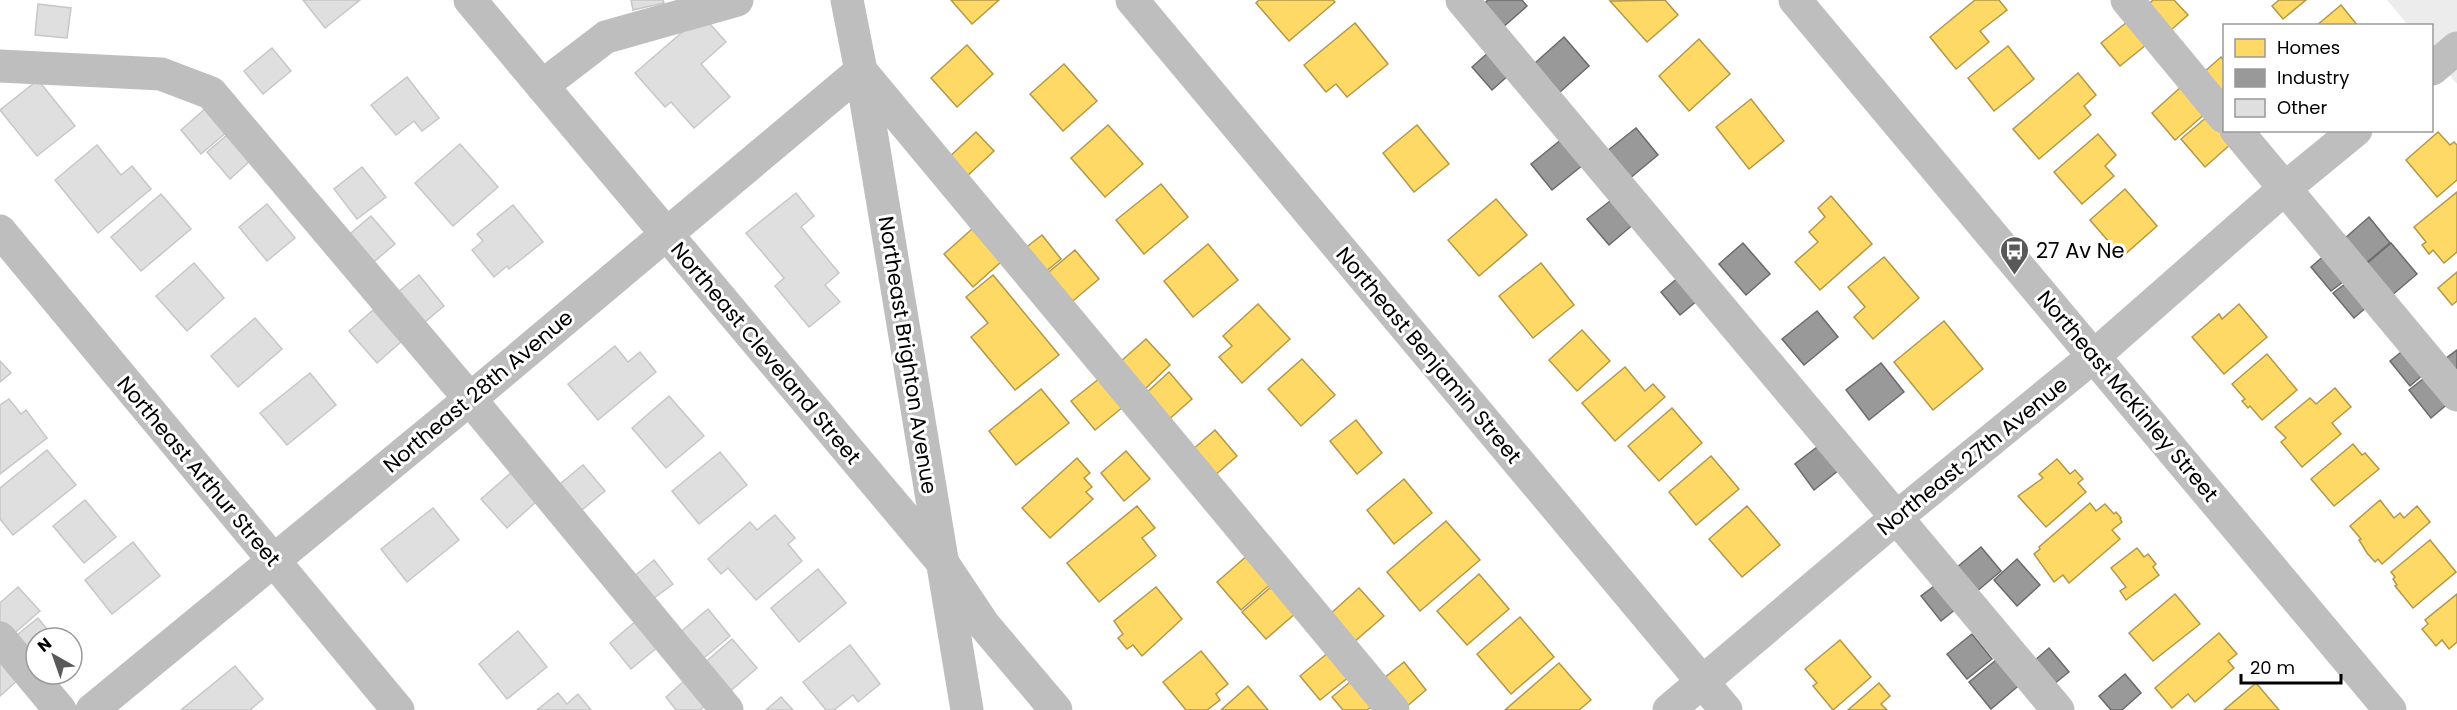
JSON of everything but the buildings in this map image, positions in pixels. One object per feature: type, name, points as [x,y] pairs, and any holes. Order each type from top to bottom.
[{"type":"street","name":"Northeast Cleveland Street","points":[[470,0],[942,562],[984,625],[1056,710]]},
{"type":"street","points":[[542,86],[606,37],[737,0]]},
{"type":"street","name":"Northeast Brighton Avenue","points":[[847,0],[861,71],[967,710]]},
{"type":"street","name":"Northeast Benjamin Street","points":[[1132,0],[1726,710]]},
{"type":"street","points":[[1462,0],[2058,710]]},
{"type":"street","name":"Northeast McKinley Street","points":[[1795,0],[2390,710]]},
{"type":"street","points":[[2127,0],[2223,116]]},
{"type":"street","points":[[2433,68],[2457,48]]},
{"type":"street","points":[[0,66],[161,74],[211,93],[470,399],[727,710]]},
{"type":"street","points":[[861,71],[1393,710]]},
{"type":"street","name":"Northeast 28th Avenue","points":[[93,710],[470,399],[861,71]]},
{"type":"street","points":[[2238,132],[2457,395]]},
{"type":"street","name":"Northeast 27th Avenue","points":[[1669,710],[1897,517],[2094,356],[2284,189],[2354,132]]},
{"type":"street","name":"Northeast Arthur Street","points":[[0,231],[398,710]]},
{"type":"street","points":[[0,638],[60,710]]},
{"type":"shaded area","points":[[2387,0],[2457,0],[2457,84],[2433,55],[2433,24],[2407,24]]},
{"type":"place","name":"27 Av Ne","points":[[2015,276]]}]
